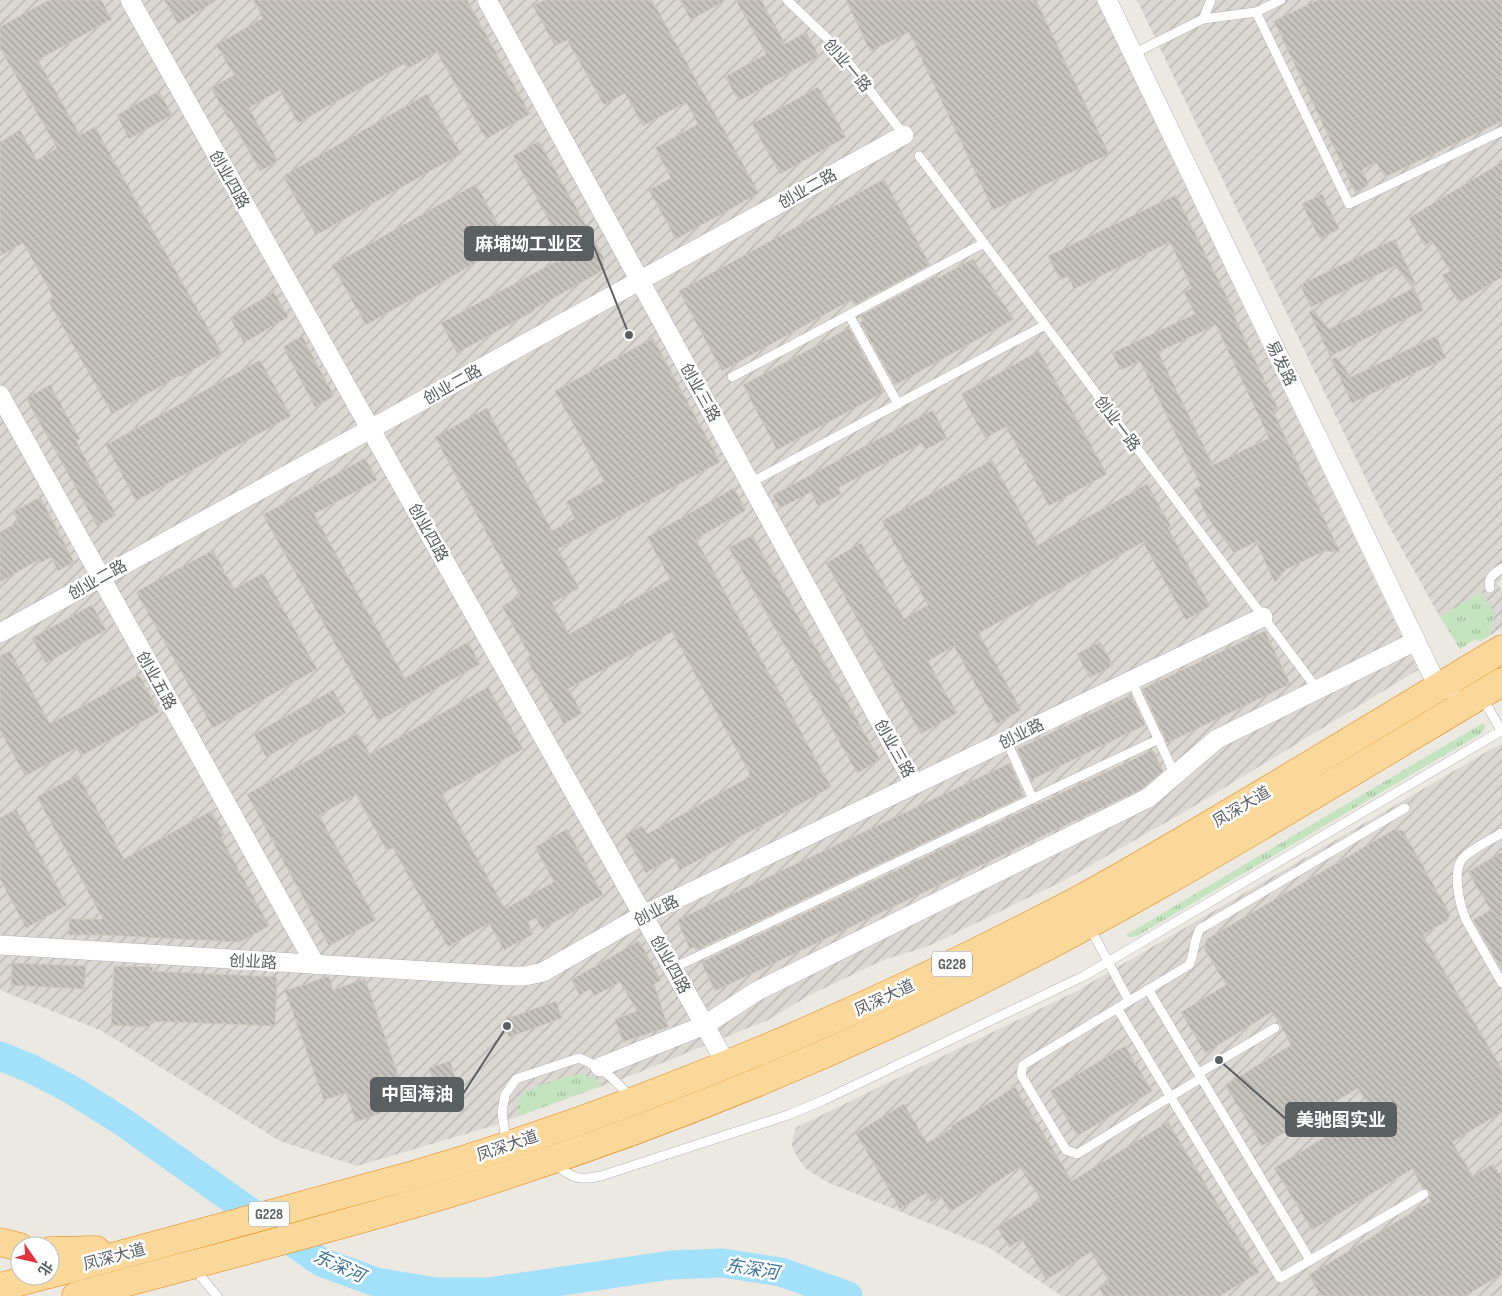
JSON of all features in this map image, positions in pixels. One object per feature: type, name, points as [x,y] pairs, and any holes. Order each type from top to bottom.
[{"type":"highway","name":"凤深大道","points":[[60,1271],[417,1174],[507,1146],[634,1101],[821,1026],[928,976],[1086,896],[1502,649]]},
{"type":"highway","name":"凤深大道","points":[[76,1296],[393,1210],[550,1160],[718,1099],[832,1050],[992,976],[1088,925],[1253,832],[1491,688]]},
{"type":"highway","points":[[60,1251],[93,1250],[140,1240],[179,1238]]},
{"type":"highway","name":"G228","points":[[119,1296],[170,1280],[202,1262]]},
{"type":"street","name":"创业四路","points":[[130,0],[727,1065]]},
{"type":"street","name":"创业三路","points":[[487,0],[914,784]]},
{"type":"street","name":"易发路","points":[[1107,0],[1438,687]]},
{"type":"street","name":"创业二路","points":[[0,633],[904,135]]},
{"type":"street","name":"创业五路","points":[[0,395],[315,964]]},
{"type":"street","name":"创业路","points":[[0,945],[525,976],[543,972],[643,915],[1263,617]]},
{"type":"street","points":[[600,1067],[705,1025],[757,991],[1148,798],[1217,739],[1416,641]]},
{"type":"street","points":[[1438,687],[1491,688]]},
{"type":"lane","name":"创业一路","points":[[787,0],[830,41],[852,66],[904,135]]},
{"type":"lane","points":[[1203,19],[1211,0]]},
{"type":"lane","points":[[1133,54],[1203,19],[1256,12],[1281,0]]},
{"type":"lane","points":[[1256,12],[1349,204],[1502,131]]},
{"type":"lane","name":"创业一路","points":[[919,156],[1317,689]]},
{"type":"lane","points":[[732,377],[984,243]]},
{"type":"lane","points":[[849,315],[898,404]]},
{"type":"lane","points":[[750,483],[1046,325]]},
{"type":"lane","points":[[1490,588],[1490,578],[1502,568]]},
{"type":"lane","points":[[1131,680],[1175,775]]},
{"type":"lane","points":[[550,1160],[572,1176],[578,1178],[593,1177],[788,1114],[824,1100],[1075,980],[1502,732],[1491,688]]},
{"type":"lane","points":[[673,968],[1159,739]]},
{"type":"lane","points":[[1006,740],[1033,799]]},
{"type":"lane","points":[[1275,1028],[1171,1096],[1077,1154],[1066,1150],[1021,1075],[1023,1065],[1189,965],[1194,956],[1195,937],[1200,929],[1405,808]]},
{"type":"lane","points":[[1502,833],[1464,856],[1458,864],[1457,873],[1462,909],[1466,920],[1502,983]]},
{"type":"lane","points":[[1088,925],[1129,1001]]},
{"type":"lane","points":[[1148,989],[1310,1260]]},
{"type":"lane","points":[[1117,1008],[1280,1278],[1424,1194]]},
{"type":"lane","points":[[507,1146],[502,1112],[505,1095],[516,1079],[579,1058],[600,1067],[634,1101]]},
{"type":"lane","points":[[202,1262],[217,1296]]},
{"type":"shaded area","points":[[0,0],[1096,0],[1418,670],[1186,811],[1063,881],[931,945],[881,961],[808,996],[768,1020],[635,1074],[489,1127],[357,1166],[280,1141],[102,1031],[0,990]]},
{"type":"shaded area","points":[[1137,0],[1502,0],[1502,579],[1497,583],[1502,591],[1502,628],[1490,635],[1494,614],[1481,593],[1440,617],[1385,519]]},
{"type":"shaded area","points":[[1502,743],[1502,1296],[1062,1296],[988,1247],[827,1182],[806,1169],[798,1158],[792,1146],[793,1135],[797,1127],[1075,992]]},
{"type":"green space","points":[[1481,592],[1494,613],[1490,635],[1481,641],[1474,640],[1460,649],[1440,617]]},
{"type":"green space","points":[[1483,723],[1485,727],[1482,733],[1137,936],[1130,937],[1126,935]]},
{"type":"green space","points":[[581,1074],[596,1079],[602,1085],[519,1116],[519,1102],[521,1096],[527,1091],[551,1081]]},
{"type":"building","points":[[49,0],[101,0],[112,19],[38,60],[80,135],[95,127],[222,353],[112,414],[48,301],[54,298],[23,243],[0,256],[0,142],[20,130],[37,160],[57,148],[0,48],[0,27]]},
{"type":"building","points":[[164,0],[217,0],[178,24]]},
{"type":"building","points":[[253,0],[467,0],[530,114],[486,139],[437,52],[407,69],[404,64],[298,123],[280,90],[249,108],[278,161],[260,171],[211,88],[234,75],[216,45],[263,18]]},
{"type":"building","points":[[544,0],[652,0],[759,193],[676,239],[649,190],[671,178],[655,148],[698,124],[686,102],[643,126],[625,93],[604,105],[567,40],[555,46],[533,6]]},
{"type":"building","points":[[680,0],[726,0],[691,20]]},
{"type":"building","points":[[736,0],[761,0],[785,44],[806,32],[819,56],[739,101],[725,77],[766,54]]},
{"type":"building","points":[[846,0],[1036,0],[1109,154],[993,210],[909,32],[870,51]]},
{"type":"building","points":[[1317,0],[1502,0],[1502,121],[1385,177],[1376,162],[1362,170],[1369,185],[1355,192],[1274,21]]},
{"type":"building","points":[[818,87],[846,137],[780,174],[752,124]]},
{"type":"building","points":[[159,91],[172,115],[129,139],[117,115]]},
{"type":"building","points":[[427,94],[461,154],[316,235],[283,176]]},
{"type":"building","points":[[539,141],[603,256],[604,265],[600,272],[457,353],[441,323],[568,255],[513,156]]},
{"type":"building","points":[[1502,162],[1502,277],[1459,303],[1442,275],[1450,271],[1432,241],[1425,246],[1409,218]]},
{"type":"building","points":[[884,179],[930,265],[854,305],[851,300],[722,371],[679,291]]},
{"type":"building","points":[[476,184],[509,244],[366,325],[332,265]]},
{"type":"building","points":[[1322,194],[1339,229],[1320,239],[1302,204]]},
{"type":"building","points":[[1176,195],[1236,315],[1234,316],[1278,409],[1273,411],[1340,552],[1324,551],[1285,570],[1275,583],[1256,542],[1234,553],[1206,515],[1194,489],[1201,486],[1140,361],[1121,370],[1112,353],[1195,314],[1184,292],[1192,288],[1170,242],[1074,289],[1068,276],[1060,280],[1048,256]],"holes":[[[1216,325],[1269,438],[1213,465],[1158,352]]]},
{"type":"building","points":[[1395,239],[1415,283],[1411,286],[1395,266],[1311,307],[1300,285]]},
{"type":"building","points":[[973,259],[1014,319],[895,385],[860,322],[863,321],[860,316]]},
{"type":"building","points":[[1414,288],[1424,310],[1330,356],[1309,312],[1313,309],[1329,329]]},
{"type":"building","points":[[274,292],[288,317],[244,343],[230,318]]},
{"type":"building","points":[[849,328],[884,392],[777,450],[743,385]]},
{"type":"building","points":[[302,336],[334,396],[315,407],[283,347]]},
{"type":"building","points":[[1436,336],[1446,358],[1352,403],[1331,360],[1336,357],[1351,377]]},
{"type":"building","points":[[653,338],[720,462],[558,549],[579,588],[552,603],[569,634],[670,579],[647,537],[734,488],[746,510],[696,539],[831,787],[680,870],[673,857],[646,873],[625,835],[642,826],[647,834],[751,776],[672,632],[568,689],[582,713],[564,724],[526,658],[530,656],[502,606],[520,596],[435,437],[487,408],[552,531],[575,518],[566,502],[604,481],[555,391]]},
{"type":"building","points":[[1039,351],[1107,474],[1049,506],[1006,427],[985,438],[961,394]]},
{"type":"building","points":[[260,360],[291,416],[136,501],[106,445]]},
{"type":"building","points":[[50,385],[80,439],[76,441],[116,515],[97,526],[26,398]]},
{"type":"building","points":[[933,410],[947,438],[925,450],[922,443],[838,488],[841,494],[818,506],[811,492],[780,508],[773,495]]},
{"type":"building","points":[[365,458],[377,480],[314,514],[365,607],[405,678],[468,642],[480,664],[378,721],[263,515]]},
{"type":"building","points":[[992,460],[1038,545],[1147,484],[1171,526],[1168,528],[1210,606],[1186,620],[1143,542],[979,633],[1021,710],[997,724],[954,646],[928,661],[957,713],[921,734],[826,563],[861,543],[904,619],[928,605],[882,521]]},
{"type":"building","points":[[40,497],[74,562],[58,571],[51,557],[40,563],[38,560],[0,582],[0,532],[18,522],[13,512]]},
{"type":"building","points":[[752,535],[880,760],[857,773],[729,548]]},
{"type":"building","points":[[213,550],[234,589],[263,573],[317,669],[213,728],[136,592]]},
{"type":"building","points":[[92,605],[106,630],[46,663],[32,638]]},
{"type":"building","points":[[1265,631],[1290,684],[1167,743],[1142,689]]},
{"type":"building","points":[[1100,642],[1113,665],[1090,678],[1077,654]]},
{"type":"building","points":[[10,651],[50,724],[139,675],[159,712],[81,756],[76,748],[25,776],[0,730],[0,656]]},
{"type":"building","points":[[488,687],[523,749],[442,794],[505,909],[554,882],[535,847],[567,829],[603,895],[542,929],[536,918],[528,922],[533,934],[504,950],[489,923],[448,947],[393,848],[387,851],[356,795],[319,815],[376,920],[329,946],[247,794],[358,733],[370,754]]},
{"type":"building","points":[[333,690],[346,713],[266,757],[254,734]]},
{"type":"building","points":[[1131,695],[1145,725],[1031,780],[1017,749]]},
{"type":"building","points":[[1153,750],[1163,771],[1142,789],[715,991],[701,962]]},
{"type":"building","points":[[1010,763],[1024,796],[696,950],[694,947],[690,949],[677,920]]},
{"type":"building","points":[[78,775],[124,859],[211,811],[225,835],[221,837],[269,926],[240,942],[69,935],[69,919],[103,919],[37,797]]},
{"type":"building","points":[[16,809],[67,905],[26,928],[0,879],[0,818]]},
{"type":"building","points":[[1395,829],[1403,831],[1450,914],[1448,920],[1423,935],[1502,1069],[1502,1112],[1452,1142],[1473,1176],[1493,1164],[1502,1178],[1502,1274],[1465,1296],[1321,1296],[1309,1275],[1431,1201],[1429,1198],[1430,1191],[1423,1188],[1412,1169],[1312,1230],[1274,1168],[1371,1109],[1358,1088],[1262,1146],[1225,1085],[1291,1045],[1280,1024],[1272,1012],[1205,1053],[1181,1012],[1226,985],[1204,948],[1207,939]]},
{"type":"building","points":[[1502,852],[1502,970],[1473,920],[1491,910],[1468,872]]},
{"type":"building","points":[[639,941],[661,980],[654,984],[668,1027],[623,1042],[615,1019],[637,1011],[620,982],[594,996],[590,989],[580,995],[571,980]]},
{"type":"building","points":[[12,963],[86,966],[84,989],[11,985]]},
{"type":"building","points":[[114,966],[153,967],[152,971],[277,977],[275,1026],[150,1021],[150,1027],[111,1025]]},
{"type":"building","points":[[329,976],[333,990],[365,979],[408,1103],[356,1122],[346,1093],[324,1100],[285,991]]},
{"type":"building","points":[[556,1001],[562,1018],[509,1037],[503,1020]]},
{"type":"building","points":[[1125,1046],[1152,1091],[1077,1136],[1050,1091]]},
{"type":"building","points":[[450,1061],[457,1083],[436,1090],[429,1068]]},
{"type":"building","points":[[1015,1087],[1072,1181],[1168,1122],[1259,1272],[1220,1296],[1104,1296],[1099,1288],[1109,1282],[1091,1252],[1046,1280],[1022,1239],[1009,1247],[997,1227],[1041,1200],[1020,1167],[950,1212],[941,1196],[931,1202],[926,1193],[900,1209],[856,1133],[904,1104],[927,1143]]},
{"type":"waterway","name":"东深河","points":[[0,1056],[32,1069],[72,1090],[123,1122],[321,1262],[376,1282],[436,1292],[488,1292],[671,1265],[722,1263],[781,1272],[848,1296]]},
{"type":"place","name":"麻埔坳工业区","points":[[629,335]]},
{"type":"place","name":"中国海油","points":[[507,1026]]},
{"type":"place","name":"美驰图实业","points":[[1219,1060]]}]
